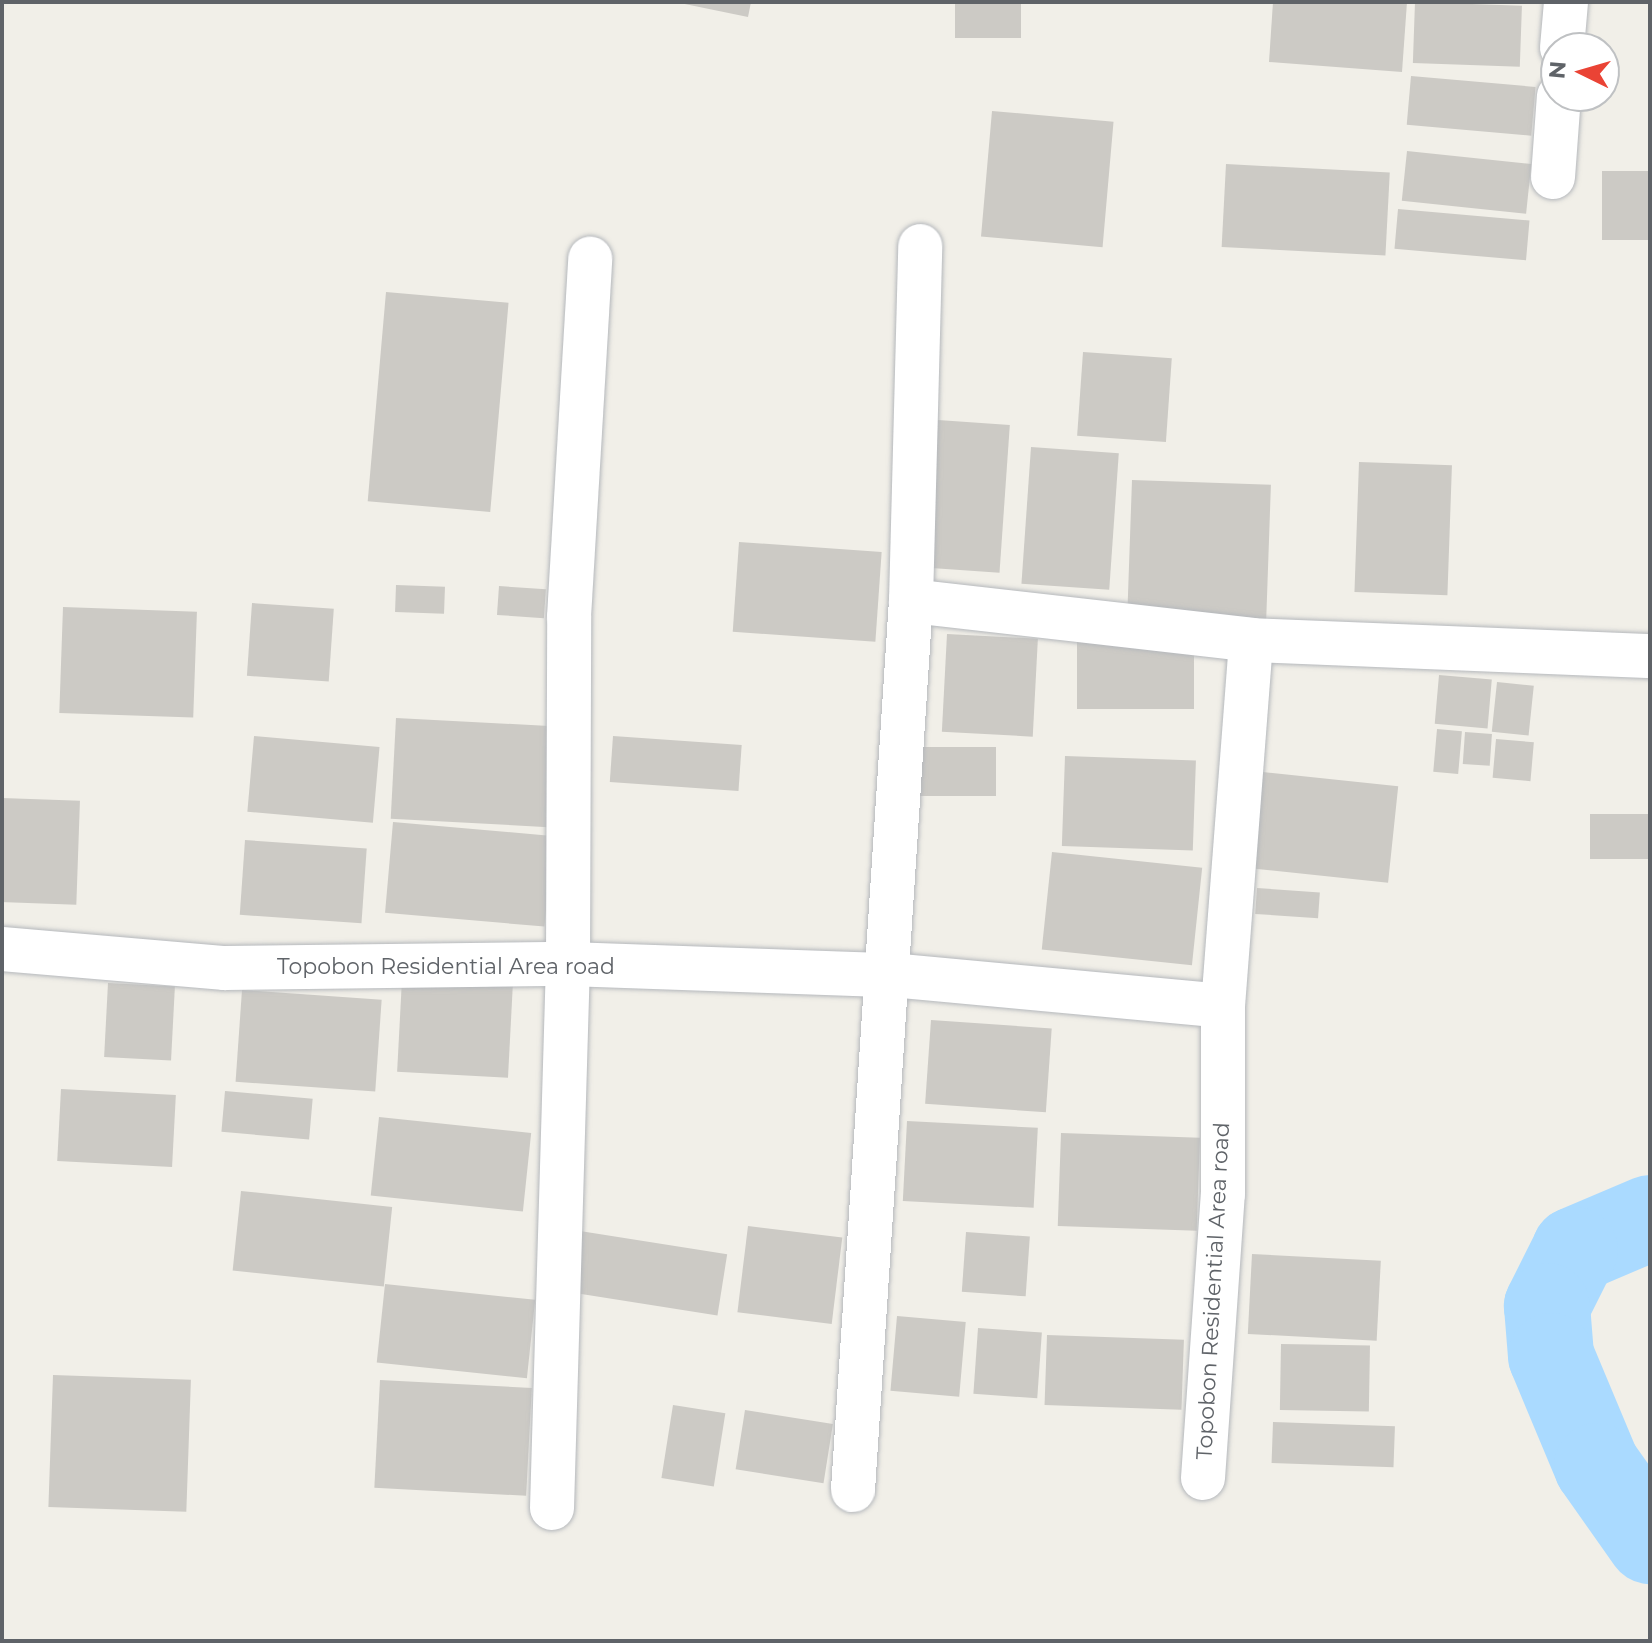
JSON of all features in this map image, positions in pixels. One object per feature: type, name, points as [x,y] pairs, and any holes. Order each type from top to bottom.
[{"type":"street","points":[[1563,32],[1566,2]]},
{"type":"street","points":[[1553,177],[1558,112]]},
{"type":"street","points":[[853,1490],[890,975],[911,601],[920,246]]},
{"type":"street","points":[[552,1508],[568,964],[569,617],[590,259]]},
{"type":"street","points":[[911,601],[1251,640],[1650,656]]},
{"type":"street","points":[[1223,1006],[1251,640]]},
{"type":"street","name":"Topobon Residential Area road","points":[[2,949],[225,968],[568,964],[890,975],[1223,1006],[1223,1194],[1203,1478]]},
{"type":"building","points":[[675,2],[751,2],[748,17]]},
{"type":"building","points":[[955,2],[1021,2],[1021,38],[955,38]]},
{"type":"building","points":[[1273,2],[1407,2],[1402,72],[1269,62]]},
{"type":"building","points":[[1415,2],[1522,6],[1520,67],[1413,63]]},
{"type":"building","points":[[1411,76],[1536,87],[1531,136],[1407,125]]},
{"type":"building","points":[[992,111],[1114,122],[1103,247],[981,237]]},
{"type":"building","points":[[1407,151],[1531,164],[1526,214],[1402,201]]},
{"type":"building","points":[[1226,164],[1390,173],[1385,255],[1222,247]]},
{"type":"building","points":[[1602,171],[1650,171],[1650,240],[1602,240]]},
{"type":"building","points":[[1398,209],[1529,221],[1526,260],[1395,249]]},
{"type":"building","points":[[386,292],[509,303],[490,512],[368,501]]},
{"type":"building","points":[[1083,352],[1172,358],[1166,442],[1077,436]]},
{"type":"building","points":[[938,420],[1010,425],[1000,573],[928,568]]},
{"type":"building","points":[[1031,447],[1119,453],[1109,590],[1021,584]]},
{"type":"building","points":[[1359,462],[1452,465],[1447,595],[1354,592]]},
{"type":"building","points":[[1132,480],[1271,485],[1266,622],[1127,617]]},
{"type":"building","points":[[739,542],[882,552],[875,642],[733,632]]},
{"type":"building","points":[[396,585],[445,587],[444,614],[395,612]]},
{"type":"building","points":[[499,586],[546,589],[544,618],[497,615]]},
{"type":"building","points":[[252,603],[334,609],[329,682],[247,676]]},
{"type":"building","points":[[63,607],[197,612],[193,718],[59,713]]},
{"type":"building","points":[[947,634],[1038,639],[1033,737],[942,732]]},
{"type":"building","points":[[1077,637],[1194,637],[1194,709],[1077,709]]},
{"type":"building","points":[[1439,675],[1492,680],[1488,728],[1435,724]]},
{"type":"building","points":[[1497,682],[1534,686],[1529,736],[1492,732]]},
{"type":"building","points":[[396,718],[554,726],[548,827],[391,819]]},
{"type":"building","points":[[1437,729],[1462,731],[1458,774],[1433,772]]},
{"type":"building","points":[[1465,732],[1492,734],[1490,766],[1463,764]]},
{"type":"building","points":[[254,736],[380,747],[373,823],[247,812]]},
{"type":"building","points":[[613,736],[742,745],[738,791],[610,782]]},
{"type":"building","points":[[1496,739],[1534,742],[1530,781],[1493,778]]},
{"type":"building","points":[[917,747],[996,747],[996,796],[917,796]]},
{"type":"building","points":[[1065,756],[1196,761],[1193,851],[1062,846]]},
{"type":"building","points":[[1253,771],[1398,786],[1388,883],[1243,867]]},
{"type":"building","points":[[2,798],[80,801],[76,905],[2,902]]},
{"type":"building","points":[[1590,814],[1650,814],[1650,859],[1590,859]]},
{"type":"building","points":[[393,822],[552,836],[544,927],[385,913]]},
{"type":"building","points":[[245,840],[367,849],[361,923],[240,915]]},
{"type":"building","points":[[1052,852],[1202,868],[1192,965],[1042,949]]},
{"type":"building","points":[[1257,888],[1320,892],[1318,918],[1255,914]]},
{"type":"building","points":[[402,979],[513,985],[508,1078],[397,1072]]},
{"type":"building","points":[[108,983],[175,987],[171,1060],[104,1057]]},
{"type":"building","points":[[242,990],[382,1000],[375,1092],[236,1082]]},
{"type":"building","points":[[931,1020],[1052,1028],[1046,1112],[925,1104]]},
{"type":"building","points":[[61,1089],[176,1095],[172,1167],[57,1161]]},
{"type":"building","points":[[225,1091],[313,1099],[309,1140],[221,1132]]},
{"type":"building","points":[[379,1117],[531,1133],[523,1212],[371,1196]]},
{"type":"building","points":[[907,1121],[1038,1128],[1034,1208],[903,1201]]},
{"type":"building","points":[[1061,1133],[1200,1138],[1197,1231],[1058,1226]]},
{"type":"building","points":[[241,1191],[392,1207],[384,1286],[233,1271]]},
{"type":"building","points":[[748,1226],[842,1238],[832,1324],[737,1312]]},
{"type":"building","points":[[580,1231],[727,1254],[717,1316],[570,1292]]},
{"type":"building","points":[[966,1232],[1030,1236],[1026,1296],[962,1292]]},
{"type":"building","points":[[1252,1254],[1381,1261],[1377,1341],[1248,1334]]},
{"type":"building","points":[[385,1284],[535,1300],[527,1378],[377,1363]]},
{"type":"building","points":[[897,1316],[966,1322],[959,1397],[890,1391]]},
{"type":"building","points":[[978,1328],[1042,1332],[1037,1398],[973,1394]]},
{"type":"building","points":[[1047,1335],[1184,1340],[1181,1410],[1045,1405]]},
{"type":"building","points":[[1281,1344],[1370,1346],[1369,1412],[1280,1410]]},
{"type":"building","points":[[53,1375],[191,1380],[186,1512],[48,1507]]},
{"type":"building","points":[[380,1380],[532,1388],[526,1496],[374,1488]]},
{"type":"building","points":[[673,1405],[725,1413],[714,1486],[661,1478]]},
{"type":"building","points":[[745,1410],[833,1424],[824,1483],[736,1469]]},
{"type":"building","points":[[1273,1422],[1395,1426],[1393,1467],[1272,1463]]},
{"type":"waterway","points":[[1650,1218],[1575,1250],[1547,1306],[1551,1356],[1597,1466],[1650,1541]]}]
